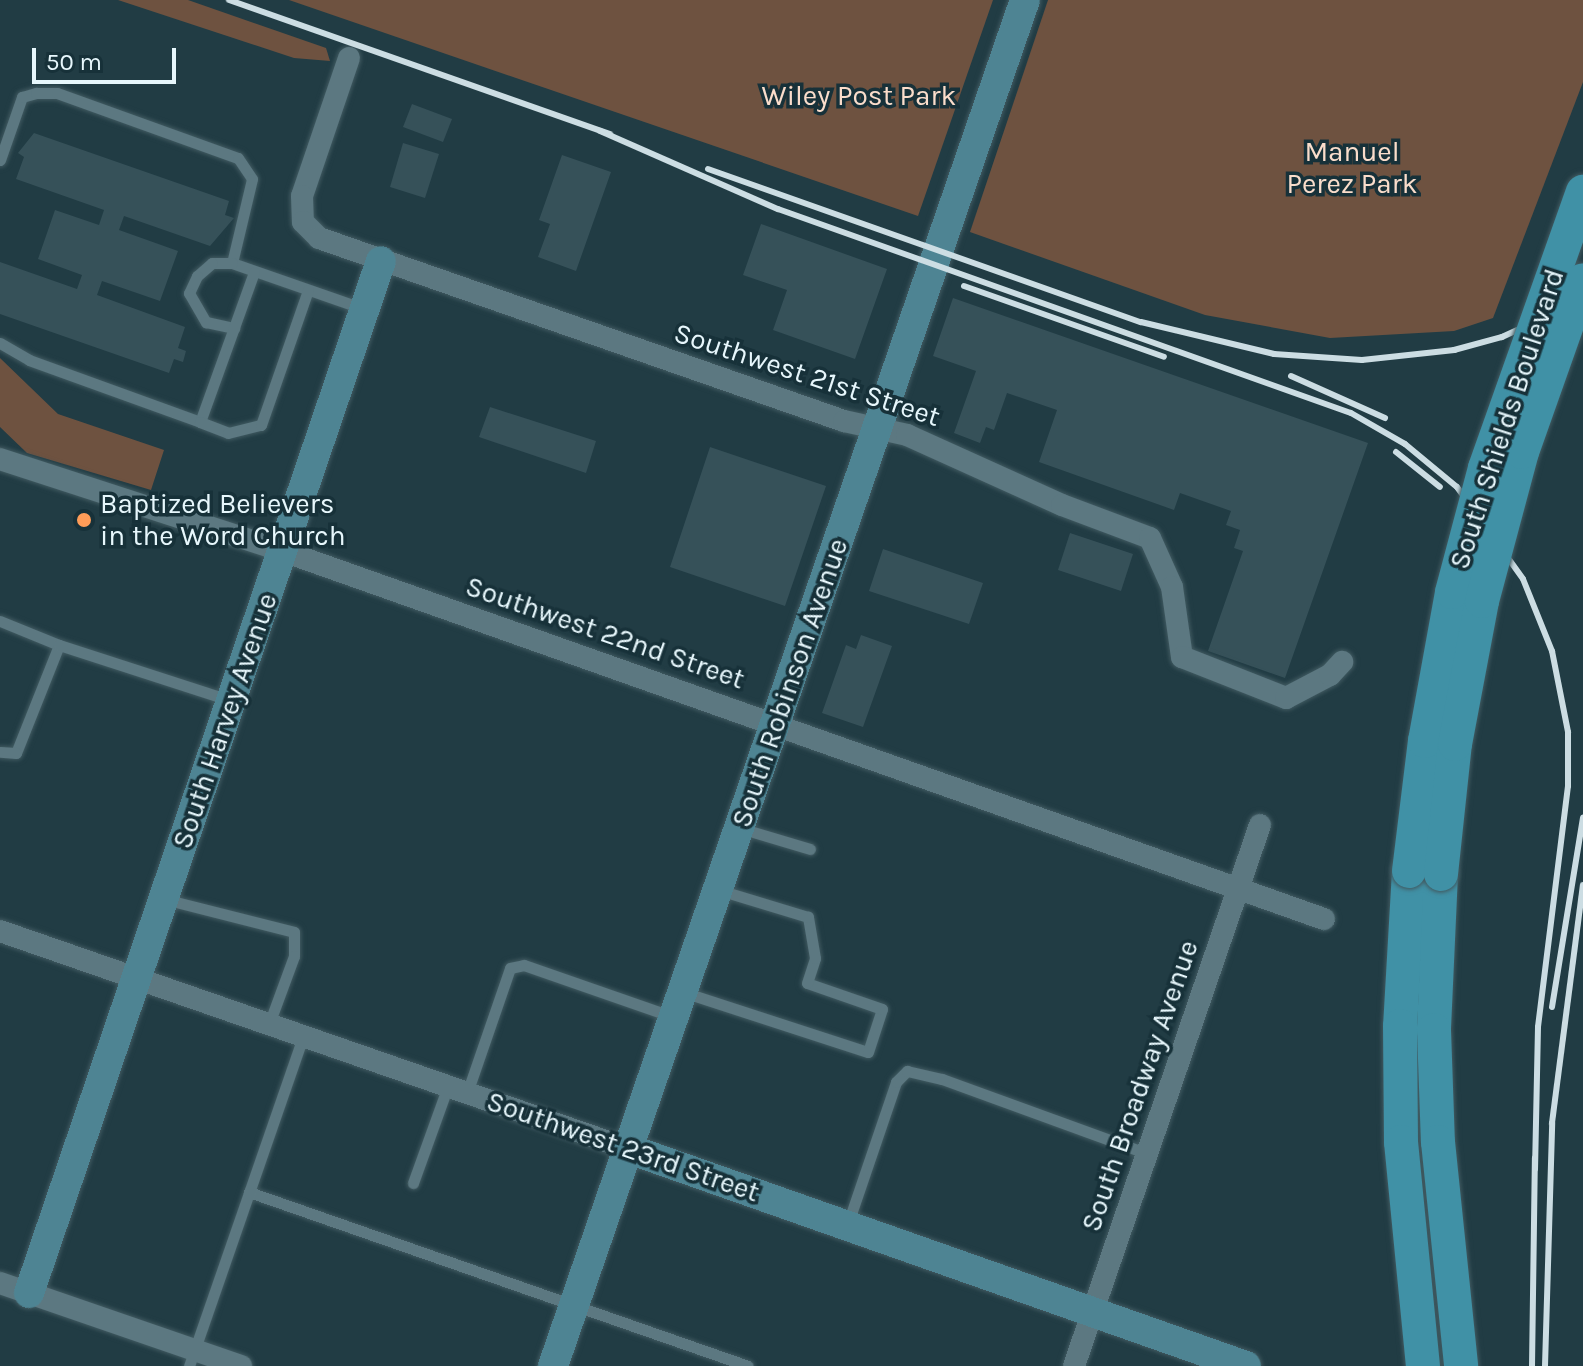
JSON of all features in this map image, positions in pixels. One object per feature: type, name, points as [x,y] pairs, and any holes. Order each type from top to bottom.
[{"type":"main road","name":"South Shields Boulevard","points":[[1461,1366],[1438,1142],[1425,872],[1425,741],[1452,592],[1485,468],[1583,192]]},
{"type":"main road","name":"South Shields Boulevard","points":[[1423,1366],[1401,1142],[1400,1026],[1425,872],[1455,744],[1482,601],[1522,452],[1583,280]]},
{"type":"street","name":"South Robinson Avenue","points":[[553,1366],[1025,0]]},
{"type":"street","points":[[349,58],[304,187],[301,214],[319,238],[381,261]]},
{"type":"street","name":"Southwest 21st Street","points":[[381,261],[878,429],[907,435],[1062,505],[1150,538],[1172,587],[1182,657],[1286,698],[1330,675],[1342,662]]},
{"type":"street","name":"South Harvey Avenue","points":[[29,1293],[381,261]]},
{"type":"street","name":"Southwest 22nd Street","points":[[0,459],[283,551],[1324,919]]},
{"type":"street","name":"South Broadway Avenue","points":[[1074,1366],[1241,888],[1260,825]]},
{"type":"street","name":"Southwest 23rd Street","points":[[0,931],[1094,1309],[1246,1366]]},
{"type":"street","points":[[0,1283],[192,1358],[234,1365]]},
{"type":"lane","points":[[0,160],[22,97],[36,93],[57,93],[238,158],[252,179],[232,263]]},
{"type":"lane","points":[[234,328],[206,322],[189,293],[212,263],[232,263],[365,309]]},
{"type":"lane","points":[[200,422],[254,272]]},
{"type":"lane","points":[[0,343],[29,360],[228,433],[261,425],[308,290]]},
{"type":"lane","points":[[0,621],[59,645],[232,700]]},
{"type":"lane","points":[[0,752],[16,753],[59,645]]},
{"type":"lane","points":[[740,828],[810,849]]},
{"type":"lane","points":[[413,1183],[510,968],[524,965],[868,1052],[882,1009],[807,983],[815,958],[808,917],[718,890]]},
{"type":"lane","points":[[164,898],[294,932],[294,956],[269,1024]]},
{"type":"lane","points":[[192,1358],[303,1036]]},
{"type":"lane","points":[[848,1224],[896,1082],[907,1071],[942,1079],[1148,1154]]},
{"type":"lane","points":[[249,1192],[748,1366]]},
{"type":"green space","points":[[118,0],[188,0],[326,48],[330,61],[294,58]]},
{"type":"green space","name":"Wiley Post Park","points":[[289,0],[993,0],[918,216]]},
{"type":"green space","name":"Manuel Perez Park","points":[[1048,0],[1583,0],[1583,82],[1493,318],[1454,331],[1330,338],[1205,315],[970,232]]},
{"type":"green space","points":[[0,358],[58,414],[164,450],[151,490],[27,453],[0,427]]},
{"type":"building","points":[[412,104],[452,119],[443,142],[403,127]]},
{"type":"building","points":[[34,133],[229,201],[225,215],[234,218],[210,246],[124,216],[119,230],[178,251],[160,301],[102,281],[97,295],[185,327],[178,348],[186,351],[183,362],[174,359],[169,373],[0,314],[0,262],[77,289],[82,275],[38,259],[55,210],[99,225],[104,210],[16,179],[24,157],[18,153]]},
{"type":"building","points":[[403,143],[439,154],[425,198],[390,187]]},
{"type":"building","points":[[562,155],[611,172],[576,271],[538,257],[550,224],[539,220]]},
{"type":"building","points":[[761,224],[887,269],[855,359],[773,330],[787,290],[743,275]]},
{"type":"building","points":[[953,298],[1368,443],[1285,678],[1208,651],[1243,551],[1234,548],[1240,530],[1226,525],[1231,511],[1180,493],[1174,510],[1039,462],[1057,410],[1007,393],[994,430],[986,427],[980,443],[954,433],[976,371],[933,356]]},
{"type":"building","points":[[490,407],[596,441],[586,473],[479,437]]},
{"type":"building","points":[[710,447],[826,486],[785,606],[670,567]]},
{"type":"building","points":[[1070,533],[1133,554],[1121,591],[1058,570]]},
{"type":"building","points":[[883,549],[983,583],[969,624],[869,591]]},
{"type":"building","points":[[861,635],[892,646],[863,727],[822,713],[846,645],[856,649]]},
{"type":"railway","points":[[229,0],[610,134]]},
{"type":"railway","points":[[600,131],[778,209],[1351,413],[1405,444],[1457,487],[1523,579],[1552,651],[1568,732],[1568,786],[1538,1027],[1535,1169]]},
{"type":"railway","points":[[708,169],[1141,322],[1274,354],[1362,360],[1454,350],[1502,337],[1583,300]]},
{"type":"railway","points":[[964,286],[1164,357]]},
{"type":"railway","points":[[1291,376],[1385,418]]},
{"type":"railway","points":[[1396,452],[1440,487]]},
{"type":"railway","points":[[1552,1007],[1583,818]]},
{"type":"railway","points":[[1545,1366],[1552,1123],[1583,885]]},
{"type":"railway","points":[[1532,1366],[1535,1158]]},
{"type":"place","name":"Baptized Believers in the Word Church","points":[[84,520]]}]
